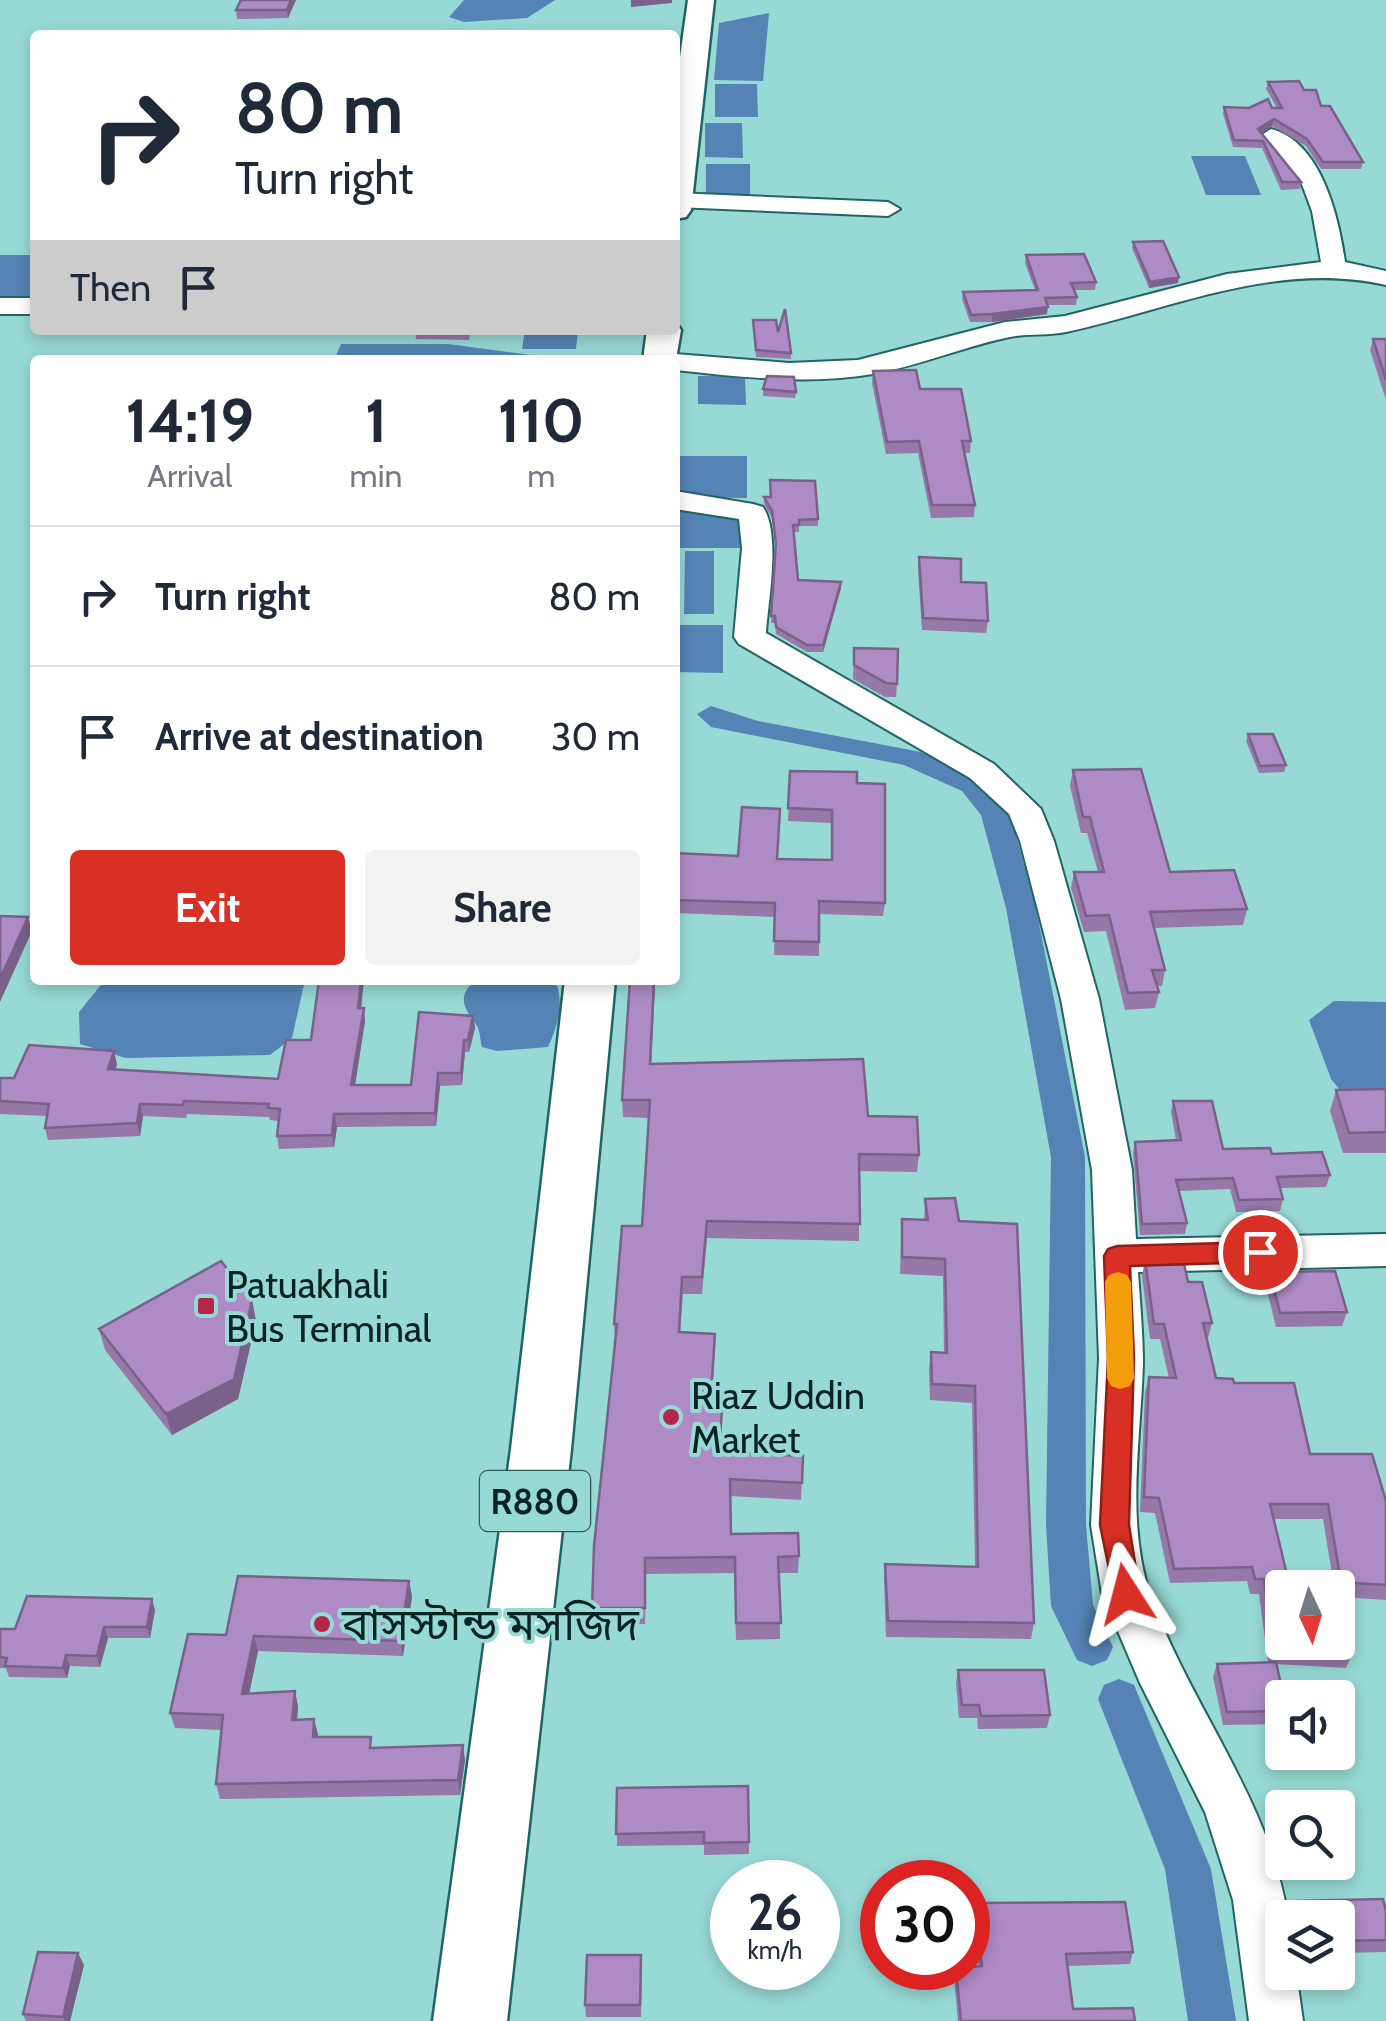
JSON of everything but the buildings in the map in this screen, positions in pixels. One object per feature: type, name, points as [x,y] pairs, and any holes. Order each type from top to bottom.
[{"type":"main road","points":[[680,169],[702,0]]},
{"type":"main road","name":"R880","points":[[470,2021],[542,1449],[589,985]]},
{"type":"street","points":[[1271,136],[1303,165],[1325,206],[1334,270]]},
{"type":"street","points":[[680,200],[888,209]]},
{"type":"street","points":[[680,362],[855,369],[907,359],[1002,330],[1061,325],[1273,274],[1334,270],[1386,278]]},
{"type":"street","points":[[0,306],[30,306]]},
{"type":"street","points":[[680,501],[754,513],[757,548],[750,637],[982,771],[1024,809],[1037,841],[1080,999],[1112,1170],[1121,1358],[1114,1525],[1126,1594],[1158,1667],[1230,1806],[1259,1900],[1276,2021]]},
{"type":"street","points":[[1117,1256],[1386,1250]]},
{"type":"water","points":[[464,0],[555,0],[527,18],[464,22],[449,17]]},
{"type":"water","points":[[769,13],[763,81],[714,80],[719,23]]},
{"type":"water","points":[[715,84],[757,84],[758,117],[715,117]]},
{"type":"water","points":[[705,123],[742,123],[743,158],[705,157]]},
{"type":"water","points":[[1191,156],[1245,156],[1261,195],[1206,195]]},
{"type":"water","points":[[706,164],[750,164],[750,195],[706,195]]},
{"type":"water","points":[[0,255],[30,255],[30,299],[0,300]]},
{"type":"water","points":[[524,335],[577,335],[576,349],[522,349]]},
{"type":"water","points":[[341,344],[448,344],[531,355],[336,355]]},
{"type":"water","points":[[698,376],[745,376],[746,405],[698,404]]},
{"type":"water","points":[[680,456],[747,456],[747,498],[680,497]]},
{"type":"water","points":[[680,511],[747,511],[747,548],[680,548]]},
{"type":"water","points":[[685,551],[714,551],[714,614],[684,614]]},
{"type":"water","points":[[680,625],[723,625],[723,673],[680,672]]},
{"type":"water","points":[[101,985],[304,985],[292,1038],[270,1055],[126,1058],[80,1044],[79,1012]]},
{"type":"water","points":[[471,985],[556,985],[560,1005],[548,1047],[497,1051],[482,1047],[478,1028],[467,1012],[466,991]]},
{"type":"water","points":[[1334,1001],[1386,1002],[1386,1102],[1345,1096],[1331,1079],[1309,1020]]},
{"type":"waterway","points":[[711,714],[721,721],[758,730],[911,758],[972,785],[995,813],[1021,908],[1068,1157],[1066,1525],[1072,1606],[1092,1647]]},
{"type":"waterway","points":[[1119,1699],[1188,1869],[1212,2021]]},
{"type":"slow traffic","points":[[1118,1282],[1120,1378]]},
{"type":"place","name":"Patuakhali Bus Terminal","points":[[206,1306]]},
{"type":"place","name":"Riaz Uddin Market","points":[[671,1417]]},
{"type":"place","name":"বাসস্টান্ড মসজিদ","points":[[322,1624]]},
{"type":"route","points":[[1126,1594],[1114,1525],[1121,1358],[1117,1256],[1260,1252]]}]
